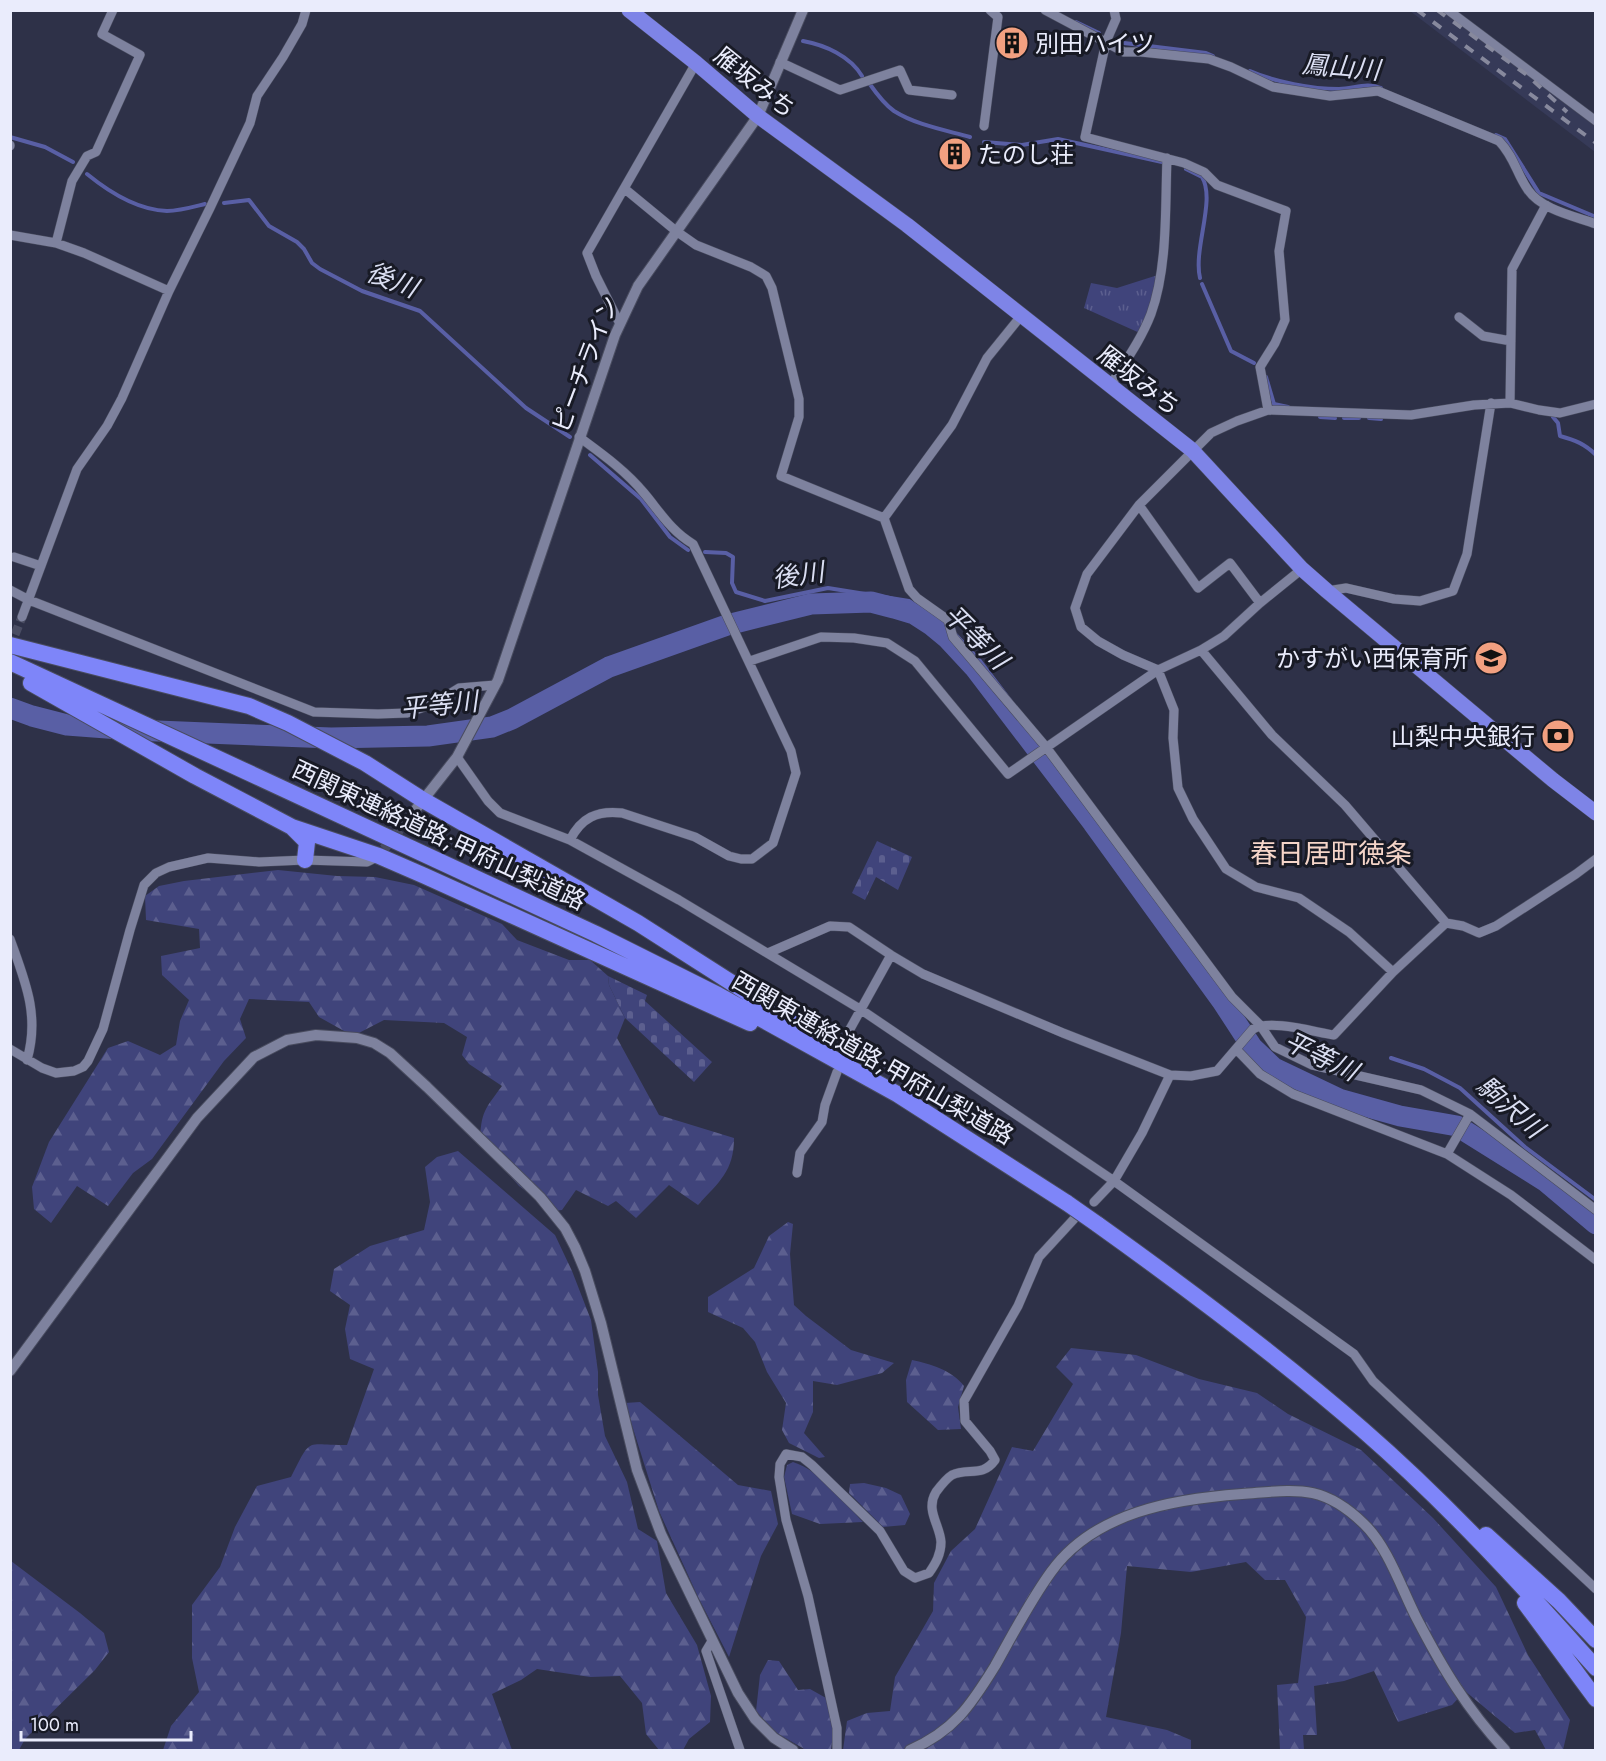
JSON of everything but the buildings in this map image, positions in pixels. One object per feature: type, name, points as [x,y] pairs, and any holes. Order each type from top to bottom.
[{"type":"highway","name":"雁坂みち","points":[[629,10],[758,116],[907,225],[1192,450],[1302,569],[1326,591],[1596,813]]},
{"type":"highway","points":[[10,645],[249,706],[288,723],[365,763],[418,807],[638,923],[724,980],[849,1057],[897,1094]]},
{"type":"highway","name":"西関東連絡道路;甲府山梨道路","points":[[10,663],[596,934],[718,995],[835,1065],[897,1094],[1067,1203],[1201,1299],[1271,1353],[1365,1431],[1437,1499],[1596,1668]]},
{"type":"highway","points":[[10,670],[50,695],[195,776],[292,827],[381,853],[835,1065]]},
{"type":"highway","points":[[292,827],[307,842],[305,861]]},
{"type":"highway","points":[[1365,1431],[1446,1498],[1559,1601],[1596,1640]]},
{"type":"highway","points":[[1486,1549],[1596,1699]]},
{"type":"street","points":[[56,243],[72,181],[87,156],[96,152],[140,55],[102,34],[113,10]]},
{"type":"street","points":[[22,617],[76,470],[107,426],[122,398],[169,291],[250,123],[256,96],[288,49],[302,24],[306,10]]},
{"type":"street","name":"ピーチライン","points":[[418,807],[457,758],[506,660],[525,596],[615,335],[638,286],[758,116],[803,10]]},
{"type":"street","points":[[984,126],[999,17],[990,10]]},
{"type":"street","points":[[1045,10],[1124,52],[1209,59],[1273,87],[1330,96],[1378,91],[1499,141],[1510,153],[1529,191],[1546,205],[1596,224]]},
{"type":"street","points":[[1114,10],[1116,19],[1106,42],[1085,137],[1185,163],[1204,172],[1217,185],[1286,211],[1279,251],[1285,320],[1275,343],[1260,367],[1268,410]]},
{"type":"street","points":[[1448,10],[1596,121]]},
{"type":"street","points":[[780,62],[840,90],[900,70],[909,90],[952,95]]},
{"type":"street","points":[[620,324],[587,253],[626,189],[696,63]]},
{"type":"street","points":[[1110,386],[1140,338],[1151,313],[1161,278],[1167,158]]},
{"type":"street","points":[[626,189],[676,231],[696,244],[751,267],[766,276],[772,288],[799,399],[799,417],[781,476],[884,518],[909,589],[917,598],[948,620],[952,637],[1046,747],[1232,997],[1275,1047],[1312,1065],[1421,1090],[1470,1114],[1596,1210]]},
{"type":"street","points":[[1510,403],[1512,269],[1546,205]]},
{"type":"street","points":[[10,235],[56,243],[169,291]]},
{"type":"street","points":[[884,518],[952,425],[987,358],[1022,316]]},
{"type":"street","points":[[1459,317],[1483,336],[1511,341]]},
{"type":"street","points":[[1326,591],[1346,588],[1420,601],[1454,591],[1467,554],[1491,403]]},
{"type":"street","points":[[1393,972],[1349,932],[1299,898],[1256,887],[1226,869],[1193,819],[1178,788],[1173,738],[1174,710],[1158,670],[1098,641],[1081,627],[1075,608],[1088,574],[1139,505],[1192,450],[1211,434],[1237,421],[1268,410],[1411,415],[1491,403],[1510,403],[1560,413],[1596,404]]},
{"type":"street","points":[[570,840],[575,828],[591,816],[612,812],[622,813],[695,837],[729,856],[752,859],[773,843],[796,773],[794,758],[693,544],[675,532],[644,491],[618,467],[579,437]]},
{"type":"street","points":[[1139,505],[1198,588],[1230,563],[1260,603]]},
{"type":"street","points":[[14,557],[42,566]]},
{"type":"street","points":[[750,661],[821,637],[854,638],[886,643],[915,661],[1008,774],[1158,670],[1201,650],[1224,636],[1302,569]]},
{"type":"street","points":[[10,590],[29,600],[314,712],[407,713],[433,704],[459,688],[495,686]]},
{"type":"street","points":[[1201,650],[1272,735],[1345,805],[1446,923],[1463,926],[1479,933],[1496,926],[1596,859]]},
{"type":"street","points":[[457,758],[488,801],[500,813],[570,840],[860,1008],[1114,1181],[1354,1354],[1373,1382],[1596,1589]]},
{"type":"street","points":[[10,1049],[27,1060],[56,1073],[74,1071],[88,1061],[103,1029],[144,885],[156,873],[169,867],[208,858],[259,862],[367,862],[381,853]]},
{"type":"street","points":[[768,953],[830,926],[849,927],[923,974],[1170,1075],[1191,1076],[1217,1071],[1257,1027],[1273,1025],[1334,1035],[1393,972],[1446,923]]},
{"type":"street","points":[[10,939],[32,1011],[33,1040],[27,1060]]},
{"type":"street","points":[[850,1029],[891,955]]},
{"type":"street","points":[[10,1371],[197,1118],[254,1057],[288,1040],[316,1035],[357,1038],[374,1043],[406,1067],[540,1197],[556,1216],[575,1247],[601,1323],[637,1470],[661,1534],[738,1693],[755,1719],[774,1738],[793,1750]]},
{"type":"street","points":[[1236,1049],[1260,1074],[1293,1094],[1447,1154],[1511,1195],[1596,1260]]},
{"type":"street","points":[[797,1173],[800,1153],[822,1122],[835,1065]]},
{"type":"street","points":[[1094,1202],[1114,1181],[1142,1133],[1170,1075]]},
{"type":"street","points":[[1447,1154],[1470,1114]]},
{"type":"street","points":[[837,1750],[837,1728],[808,1596],[786,1520],[779,1477],[780,1464],[786,1454],[802,1458],[812,1465],[880,1531],[904,1571],[915,1578],[929,1573],[940,1553],[941,1540],[932,1515],[932,1502],[936,1492],[953,1475],[984,1470],[995,1460],[965,1421],[964,1401],[1018,1306],[1038,1257],[1074,1219]]},
{"type":"street","points":[[910,1750],[924,1745],[954,1724],[980,1690],[1052,1571],[1073,1547],[1097,1530],[1121,1517],[1144,1509],[1206,1498],[1285,1489],[1307,1490],[1335,1501],[1365,1525],[1382,1549],[1421,1628],[1460,1697],[1505,1750]]},
{"type":"street","points":[[712,1641],[706,1652],[740,1750]]},
{"type":"shaded area","points":[[1410,11],[1446,11],[1595,121],[1595,152]]},
{"type":"green space","points":[[1161,274],[1142,334],[1084,308],[1091,283],[1117,288]]},
{"type":"green space","points":[[877,841],[912,857],[898,890],[876,877],[865,900],[852,893]]},
{"type":"green space","points":[[278,870],[375,877],[414,885],[502,924],[517,940],[569,960],[590,960],[608,976],[609,985],[625,1018],[617,1038],[659,1115],[734,1138],[731,1159],[724,1175],[698,1205],[669,1185],[636,1218],[616,1201],[608,1206],[576,1190],[562,1210],[554,1211],[519,1186],[480,1141],[481,1123],[485,1111],[502,1086],[469,1064],[462,1055],[467,1037],[444,1023],[384,1020],[353,1036],[319,1017],[309,1002],[249,999],[240,1019],[246,1038],[224,1061],[152,1159],[133,1173],[108,1206],[77,1186],[51,1223],[34,1209],[32,1187],[49,1142],[108,1048],[128,1041],[160,1055],[176,1045],[180,1021],[189,1000],[162,975],[161,956],[200,948],[199,929],[146,920],[145,896],[159,886],[184,881]]},
{"type":"green space","points":[[608,976],[647,995],[645,1001],[712,1062],[694,1082],[625,1018],[609,985]]},
{"type":"green space","points":[[458,1151],[555,1235],[572,1271],[591,1320],[598,1372],[598,1395],[605,1436],[627,1482],[638,1529],[657,1541],[666,1593],[697,1645],[711,1696],[710,1722],[689,1739],[683,1750],[659,1750],[646,1734],[642,1703],[620,1676],[590,1677],[537,1669],[521,1680],[492,1694],[512,1750],[163,1750],[171,1726],[199,1692],[192,1658],[192,1605],[220,1567],[235,1527],[257,1486],[291,1477],[303,1455],[311,1446],[316,1444],[347,1445],[374,1369],[350,1359],[345,1329],[350,1305],[330,1291],[334,1269],[370,1246],[424,1230],[430,1202],[425,1167],[437,1157]]},
{"type":"green space","points":[[788,1222],[793,1224],[790,1254],[794,1305],[851,1350],[894,1363],[882,1373],[837,1385],[813,1381],[813,1412],[804,1433],[825,1457],[819,1458],[789,1443],[782,1430],[786,1403],[767,1372],[755,1342],[743,1328],[708,1312],[708,1297],[754,1268],[769,1236]]},
{"type":"green space","points":[[1071,1348],[1136,1355],[1199,1379],[1257,1393],[1288,1414],[1361,1450],[1433,1518],[1496,1587],[1528,1655],[1570,1720],[1563,1750],[1546,1750],[1535,1730],[1515,1733],[1465,1691],[1452,1705],[1398,1722],[1374,1671],[1344,1681],[1314,1686],[1317,1735],[1303,1735],[1304,1750],[1280,1750],[1277,1685],[1298,1683],[1306,1617],[1285,1580],[1265,1580],[1246,1562],[1191,1572],[1127,1566],[1121,1633],[1106,1717],[1167,1730],[1191,1740],[1191,1750],[843,1750],[847,1721],[867,1713],[890,1711],[895,1677],[933,1611],[934,1583],[951,1551],[975,1529],[1012,1447],[1033,1451],[1073,1384],[1056,1367]]},
{"type":"green space","points":[[912,1360],[947,1372],[964,1386],[958,1407],[961,1429],[938,1430],[907,1402],[906,1380]]},
{"type":"green space","points":[[640,1402],[738,1485],[771,1491],[778,1524],[761,1556],[729,1657],[698,1597],[659,1511],[625,1403]]},
{"type":"green space","points":[[793,1462],[822,1479],[863,1522],[820,1524],[792,1514],[784,1477],[787,1465]]},
{"type":"green space","points":[[864,1483],[886,1488],[901,1495],[910,1514],[905,1525],[883,1527],[849,1493],[850,1484]]},
{"type":"green space","points":[[11,1561],[104,1633],[109,1652],[95,1670],[25,1739],[19,1750],[10,1750]]},
{"type":"green space","points":[[768,1660],[779,1661],[798,1690],[810,1689],[826,1698],[834,1725],[831,1750],[806,1750],[775,1732],[756,1711],[760,1675]]},
{"type":"waterway","name":"鳳山川","points":[[1076,22],[1099,33]]},
{"type":"waterway","points":[[803,41],[836,52],[851,63],[862,76]]},
{"type":"waterway","name":"鳳山川","points":[[1116,42],[1206,53],[1213,56]]},
{"type":"waterway","name":"鳳山川","points":[[1250,71],[1282,82],[1317,88],[1339,89],[1365,86],[1381,88]]},
{"type":"waterway","points":[[869,83],[887,105],[903,116],[931,127],[970,137]]},
{"type":"waterway","name":"鳳山川","points":[[1496,135],[1505,139],[1539,193],[1596,217]]},
{"type":"waterway","name":"後川","points":[[10,137],[45,147],[73,162]]},
{"type":"waterway","points":[[984,142],[1022,145],[1058,139],[1162,162]]},
{"type":"waterway","points":[[1186,169],[1202,177],[1206,187],[1206,211],[1199,253],[1200,278]]},
{"type":"waterway","name":"後川","points":[[87,174],[114,193],[135,204],[156,210],[172,211],[205,204]]},
{"type":"waterway","name":"後川","points":[[224,203],[249,200],[269,226],[297,242],[312,263],[320,269],[362,291],[420,311],[526,408],[570,437]]},
{"type":"waterway","points":[[1202,284],[1231,351],[1254,363]]},
{"type":"waterway","points":[[1266,377],[1274,404],[1288,407]]},
{"type":"waterway","points":[[1320,417],[1335,418]]},
{"type":"waterway","points":[[1553,417],[1558,423],[1560,436],[1580,443],[1596,455]]},
{"type":"waterway","points":[[1344,418],[1359,418]]},
{"type":"waterway","points":[[1369,418],[1381,419]]},
{"type":"waterway","name":"後川","points":[[590,455],[641,499],[670,537],[688,550]]},
{"type":"waterway","name":"後川","points":[[705,552],[726,553],[733,557],[732,583],[736,592],[765,601],[828,588],[909,601],[943,626],[948,639]]},
{"type":"waterway","name":"平等川","points":[[10,708],[67,725],[133,730],[331,738],[428,736],[492,727],[512,719],[609,667],[727,625],[811,604],[871,602],[914,614],[948,639],[974,667],[1093,823],[1222,1001],[1252,1047],[1274,1068],[1339,1099],[1400,1116],[1457,1126],[1545,1181],[1596,1224]]},
{"type":"waterway","name":"駒沢川","points":[[1391,1058],[1424,1069],[1460,1088],[1525,1147],[1596,1200]]},
{"type":"tunnel","points":[[10,647],[22,617]]},
{"type":"tunnel","points":[[384,849],[413,813]]},
{"type":"tunnel","points":[[839,1064],[850,1029]]},
{"type":"railway","points":[[1417,10],[1596,143]]},
{"type":"railway","points":[[1437,10],[1527,75],[1567,112]]},
{"type":"place","name":"別田ハイツ","points":[[1012,43]]},
{"type":"place","name":"たのし荘","points":[[955,154]]},
{"type":"place","name":"かすがい西保育所","points":[[1491,658]]},
{"type":"place","name":"山梨中央銀行","points":[[1558,736]]},
{"type":"district","name":"春日居町徳条","points":[[1331,853]]}]
